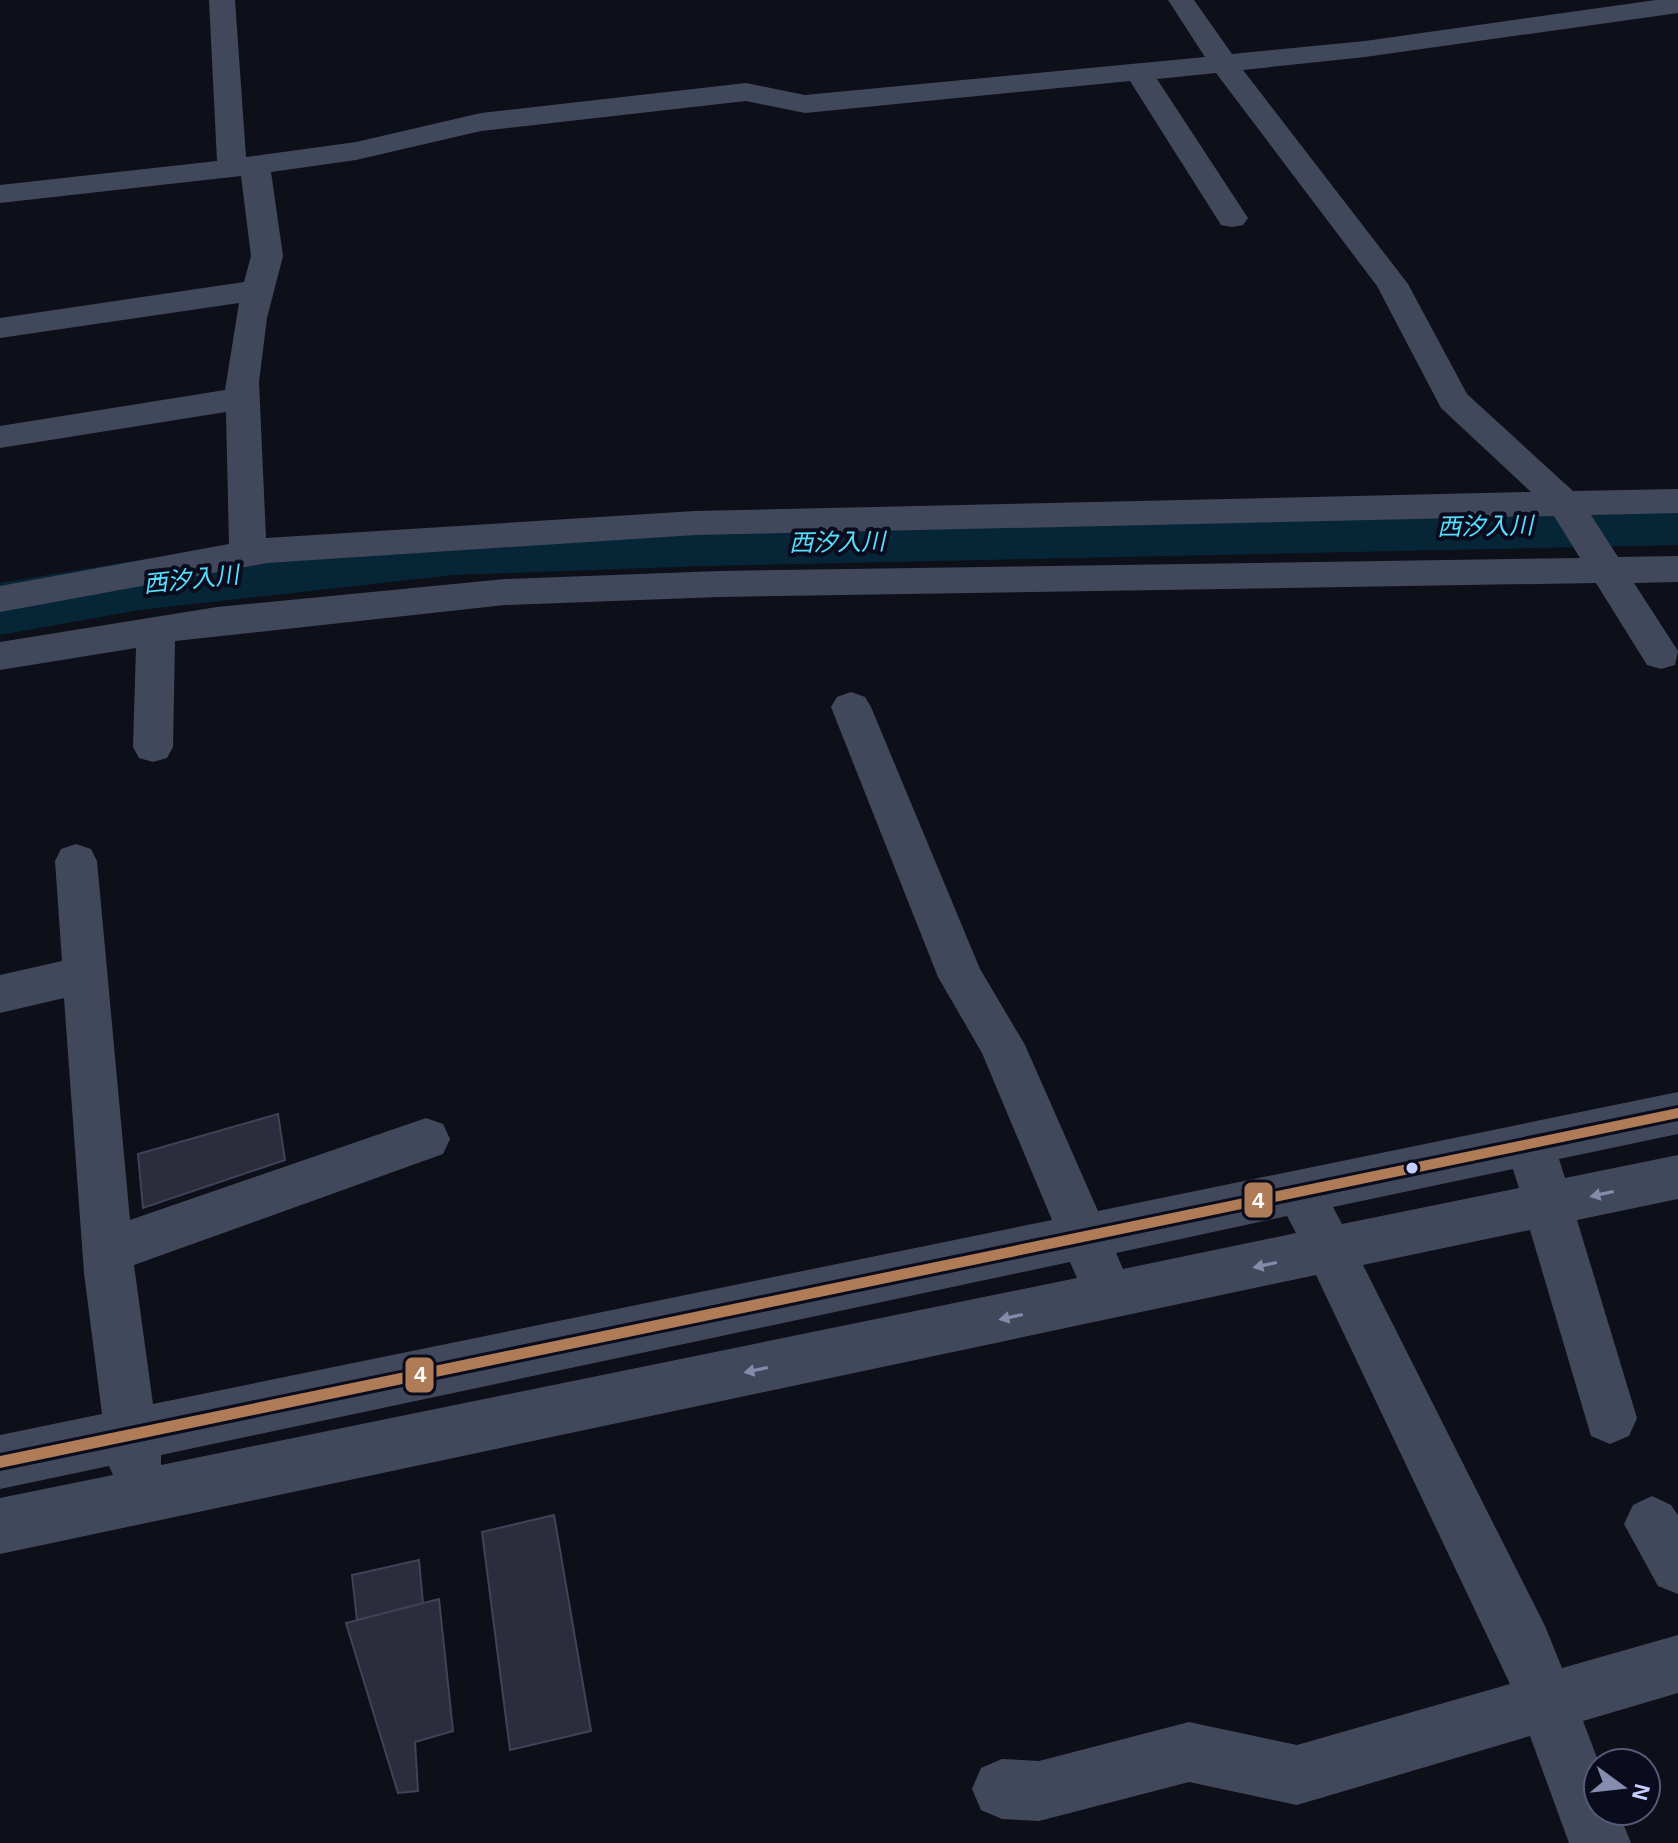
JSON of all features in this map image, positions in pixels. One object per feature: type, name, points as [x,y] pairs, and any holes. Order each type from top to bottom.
[{"type":"street","points":[[222,0],[244,165],[267,256],[244,369],[248,553]]},
{"type":"street","points":[[1181,0],[1225,65],[1392,284],[1453,400],[1565,504],[1661,655]]},
{"type":"street","points":[[1540,0],[1559,22]]},
{"type":"street","points":[[0,194],[356,151],[481,122],[746,92],[805,104],[1225,65],[1678,5]]},
{"type":"street","points":[[1139,73],[1232,218]]},
{"type":"street","points":[[0,328],[258,290]]},
{"type":"street","points":[[0,437],[243,398]]},
{"type":"street","points":[[0,599],[248,553],[695,523],[1678,501]]},
{"type":"street","points":[[0,656],[156,630],[355,605],[505,592],[719,584],[1678,569]]},
{"type":"street","points":[[153,747],[156,630]]},
{"type":"street","points":[[851,707],[961,977],[1002,1045],[1110,1297]]},
{"type":"street","points":[[76,861],[108,1251],[140,1497]]},
{"type":"street","points":[[0,994],[86,974]]},
{"type":"street","points":[[0,1462],[1678,1113]]},
{"type":"street","points":[[108,1251],[426,1139]]},
{"type":"street","points":[[1530,1143],[1610,1418]]},
{"type":"street","points":[[0,1526],[1678,1177]]},
{"type":"street","points":[[1300,1191],[1518,1632],[1600,1843]]},
{"type":"street","points":[[1002,1789],[1039,1791],[1189,1752],[1297,1775],[1678,1664]]},
{"type":"building","points":[[278,1114],[285,1160],[143,1208],[138,1154]]},
{"type":"building","points":[[554,1515],[591,1731],[510,1750],[482,1532]]},
{"type":"building","points":[[419,1560],[423,1604],[357,1620],[352,1575]]},
{"type":"building","points":[[439,1599],[453,1731],[415,1742],[418,1791],[398,1793],[346,1623]]},
{"type":"waterway","name":"西汐入川","points":[[0,609],[139,585],[453,551],[704,542],[1678,521]]},
{"type":"transit line","name":"4","points":[[0,1462],[1678,1113]]}]
